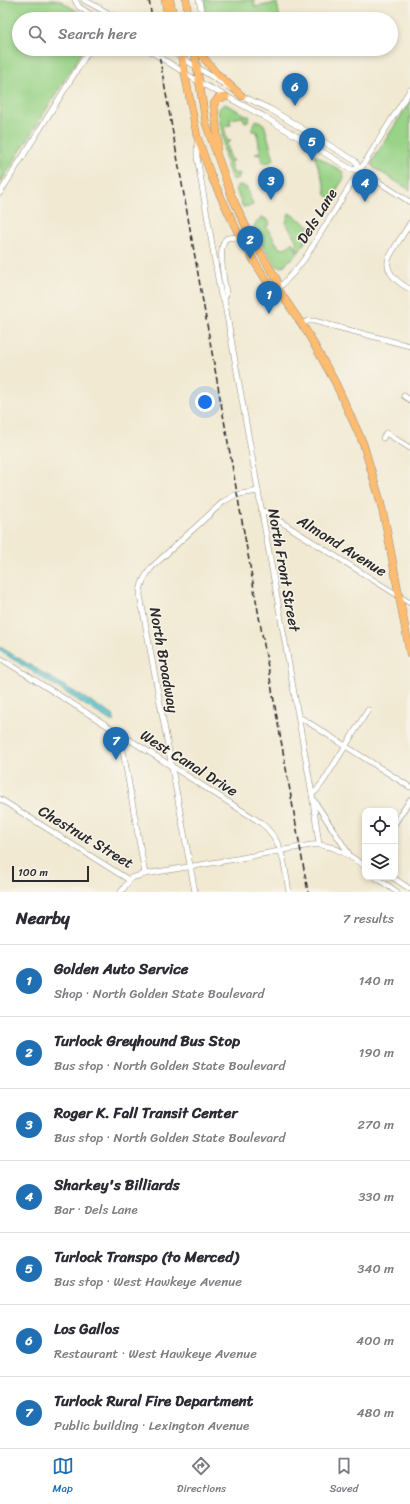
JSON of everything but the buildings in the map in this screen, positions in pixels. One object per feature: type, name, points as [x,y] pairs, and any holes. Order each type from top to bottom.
[{"type":"main road","points":[[164,0],[167,12]]},
{"type":"main road","points":[[170,0],[173,12]]},
{"type":"main road","points":[[186,0],[188,12]]},
{"type":"main road","points":[[196,56],[206,124],[237,208],[256,245],[277,280],[278,289],[302,324],[336,382],[362,443],[380,500],[400,596],[410,654]]},
{"type":"main road","points":[[201,56],[215,72],[242,96]]},
{"type":"main road","points":[[181,57],[197,136],[219,194],[240,237],[270,286],[278,289]]},
{"type":"main road","points":[[216,152],[218,143],[214,104],[218,98],[226,97]]},
{"type":"street","points":[[75,0],[79,7],[87,12]]},
{"type":"street","points":[[84,0],[106,12]]},
{"type":"street","points":[[199,0],[201,12]]},
{"type":"street","points":[[0,193],[86,56]]},
{"type":"street","points":[[158,56],[199,82],[263,116],[350,169],[360,170],[410,202]]},
{"type":"street","points":[[181,57],[242,96],[270,109],[349,157],[355,161],[360,170]]},
{"type":"street","name":"Dels Lane","points":[[278,289],[305,258],[410,90]]},
{"type":"street","name":"North Front Street","points":[[197,136],[197,158],[221,296],[224,299],[313,796],[319,844]]},
{"type":"street","points":[[410,223],[388,260],[389,268],[393,276],[410,289]]},
{"type":"street","name":"North Front Street","points":[[224,299],[226,295],[221,252],[222,244],[227,238],[240,237]]},
{"type":"street","points":[[302,324],[308,321],[314,321],[410,346]]},
{"type":"street","points":[[404,396],[410,400]]},
{"type":"street","points":[[383,438],[386,433],[410,448]]},
{"type":"street","name":"North Broadway","points":[[195,892],[140,595],[142,583],[152,567],[223,502],[235,495],[258,491]]},
{"type":"street","name":"Almond Avenue","points":[[262,510],[410,603]]},
{"type":"street","name":"West Canal Drive","points":[[0,658],[260,822],[274,836],[282,850]]},
{"type":"street","points":[[351,857],[313,796],[368,710]]},
{"type":"street","points":[[299,718],[303,719],[410,787]]},
{"type":"street","points":[[124,737],[122,745],[145,874]]},
{"type":"street","name":"Chestnut Street","points":[[0,799],[129,880],[133,877],[145,874],[282,850]]},
{"type":"street","points":[[398,818],[410,800]]},
{"type":"street","points":[[289,892],[282,850],[319,844],[334,848],[362,864]]},
{"type":"street","points":[[121,892],[129,880]]},
{"type":"street","points":[[379,880],[397,892]]},
{"type":"street","points":[[396,880],[410,889]]},
{"type":"green space","points":[[0,0],[59,0],[78,12],[12,12],[12,56],[80,56],[0,184]]},
{"type":"green space","points":[[204,0],[254,0],[255,7],[277,3],[279,12],[206,12]]},
{"type":"green space","points":[[410,101],[410,190],[374,168],[372,164],[373,160]]},
{"type":"green space","points":[[225,104],[250,117],[246,122],[244,121],[243,117],[230,119],[231,125],[224,126],[227,141],[231,141],[227,143],[230,160],[234,160],[230,162],[234,174],[240,174],[238,178],[232,180],[226,163],[218,109]]},
{"type":"green space","points":[[256,120],[263,123],[265,127],[274,160],[264,164],[260,154],[256,155],[256,153],[260,152],[257,131],[252,131],[252,128]]},
{"type":"green space","points":[[314,154],[343,172],[344,178],[333,196],[329,197],[326,195],[325,187]]},
{"type":"green space","points":[[241,185],[247,188],[253,205],[243,207],[236,190],[237,186]]},
{"type":"green space","points":[[289,213],[313,228],[299,252],[295,245],[297,243],[296,240],[286,223]]},
{"type":"green space","points":[[263,218],[268,220],[270,224],[266,226],[280,249],[287,247],[292,242],[298,253],[282,267],[277,266],[264,248],[257,234],[255,224]]},
{"type":"water","points":[[0,647],[114,716],[113,718],[115,721],[111,721],[0,651]]},
{"type":"railway","points":[[149,0],[151,12]]},
{"type":"railway","points":[[159,56],[308,892]]},
{"type":"place","name":"Los Gallos","points":[[295,106]]},
{"type":"place","name":"Turlock Transpo (to Merced)","points":[[312,161]]},
{"type":"place","name":"Roger K. Fall Transit Center","points":[[271,200]]},
{"type":"place","name":"Sharkey's Billiards","points":[[365,202]]},
{"type":"place","name":"Turlock Greyhound Bus Stop","points":[[250,259]]},
{"type":"place","name":"Golden Auto Service","points":[[269,314]]},
{"type":"place","name":"Turlock Rural Fire Department","points":[[116,760]]}]
